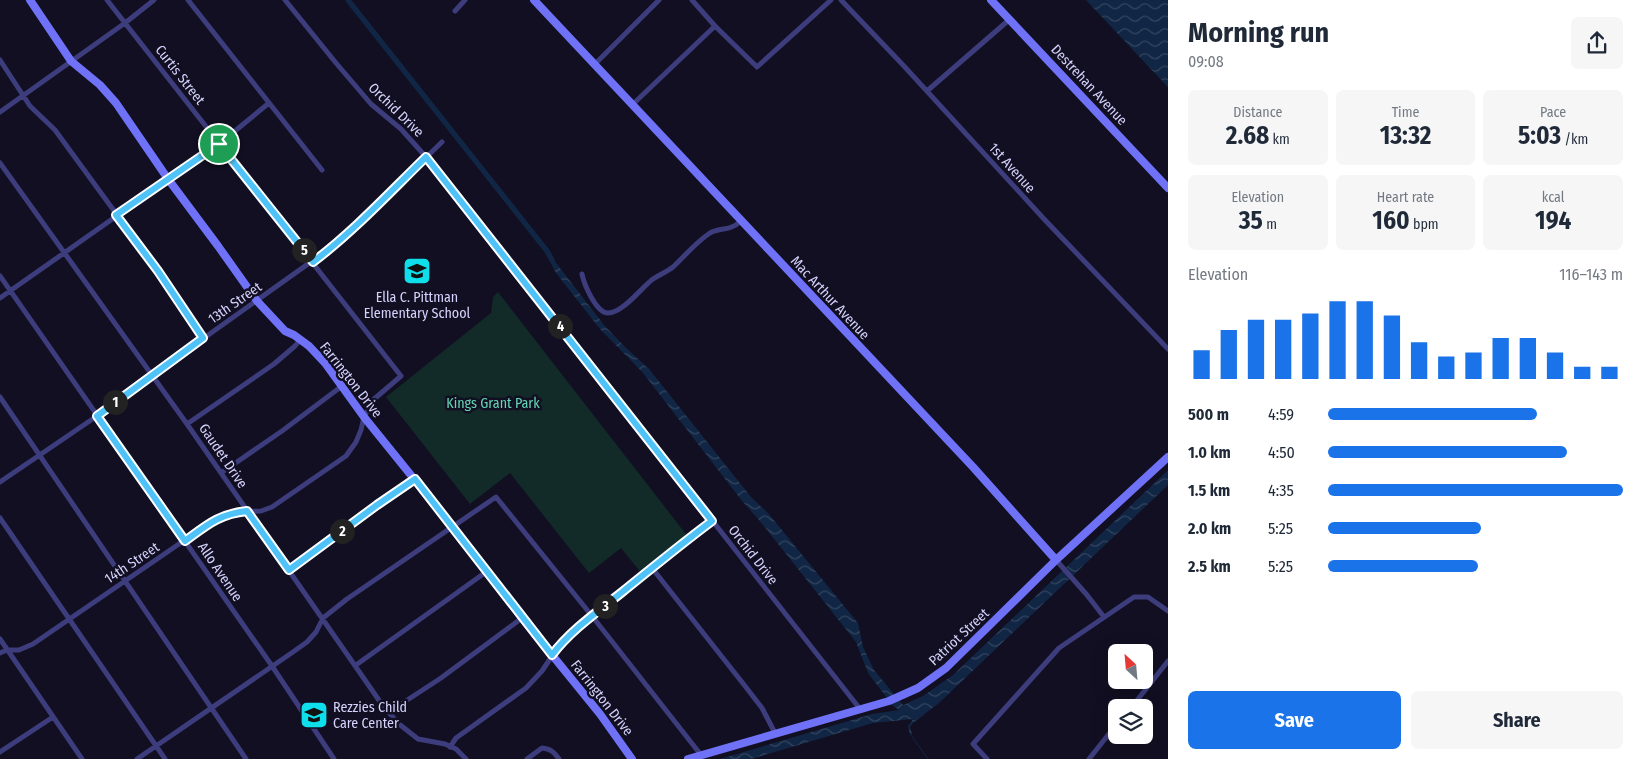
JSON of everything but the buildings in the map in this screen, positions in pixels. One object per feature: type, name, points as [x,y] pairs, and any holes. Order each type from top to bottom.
[{"type":"street","name":"Farrington Drive","points":[[30,0],[72,62],[100,85],[116,103],[168,179],[257,302],[270,318],[285,331],[309,346],[325,363],[364,417],[600,714],[632,759]]},
{"type":"street","name":"Curtis Street","points":[[108,0],[401,376]]},
{"type":"street","points":[[0,112],[126,23],[154,0]]},
{"type":"street","points":[[188,0],[322,170]]},
{"type":"street","name":"Orchid Drive","points":[[285,0],[371,104],[401,129],[426,157],[860,709]]},
{"type":"street","points":[[455,11],[466,0]]},
{"type":"street","name":"Mac Arthur Avenue","points":[[534,0],[973,467],[1074,580],[1104,617]]},
{"type":"street","points":[[594,65],[659,0]]},
{"type":"street","points":[[692,0],[714,26],[757,67],[832,0]]},
{"type":"street","name":"1st Avenue","points":[[841,0],[1044,219],[1168,349]]},
{"type":"street","name":"Destrehan Avenue","points":[[991,0],[1168,188]]},
{"type":"street","points":[[927,91],[1010,20]]},
{"type":"street","points":[[632,105],[714,26]]},
{"type":"street","points":[[0,60],[23,96],[35,111],[55,130],[158,271],[203,338]]},
{"type":"street","points":[[0,298],[219,144],[269,103]]},
{"type":"street","name":"13th Street","points":[[0,482],[97,416],[203,338],[313,262],[354,228],[442,142]]},
{"type":"street","name":"Gaudet Drive","points":[[0,163],[187,424],[389,712],[399,724],[418,739],[445,744],[456,749],[466,759]]},
{"type":"street","points":[[582,274],[588,292],[599,308],[604,312],[616,311],[654,279],[671,269],[711,232],[730,229],[741,221]]},
{"type":"street","name":"Allo Avenue","points":[[0,276],[272,666],[334,759]]},
{"type":"street","points":[[187,424],[274,364],[296,346],[300,340]]},
{"type":"street","name":"14th Street","points":[[0,652],[20,650],[33,644],[214,520],[232,512],[261,511],[272,507],[346,456],[356,442],[372,400],[401,376]]},
{"type":"street","points":[[221,473],[282,431],[342,386]]},
{"type":"street","points":[[0,397],[246,759]]},
{"type":"street","name":"Patriot Street","points":[[688,759],[889,701],[918,688],[946,668],[1056,560],[1168,457]]},
{"type":"street","points":[[289,570],[415,479]]},
{"type":"street","points":[[137,759],[307,642],[316,632],[323,618],[496,497],[701,755]]},
{"type":"street","points":[[0,518],[165,759]]},
{"type":"street","points":[[450,747],[456,738],[526,688],[542,671],[560,644],[592,616],[712,521]]},
{"type":"street","points":[[652,568],[762,708],[775,733]]},
{"type":"street","points":[[356,665],[486,572]]},
{"type":"street","points":[[987,759],[973,744],[1059,648],[1134,597],[1148,597],[1168,611]]},
{"type":"street","points":[[389,712],[441,678],[522,618]]},
{"type":"street","points":[[0,639],[82,759]]},
{"type":"street","points":[[1137,699],[1168,661]]},
{"type":"street","points":[[0,752],[53,716]]},
{"type":"street","points":[[1089,759],[1108,735]]},
{"type":"street","points":[[527,759],[542,748],[553,751],[559,759]]},
{"type":"green space","name":"Kings Grant Park","points":[[498,292],[689,538],[643,575],[621,548],[589,573],[510,473],[470,504],[386,397],[491,313],[493,297]]},
{"type":"water","points":[[1086,0],[1168,0],[1168,88],[1165,84]]},
{"type":"water","points":[[550,255],[604,325],[649,369],[751,497],[768,513],[858,623],[863,647],[874,670],[903,705],[923,696],[953,675],[1168,470],[1168,485],[939,703],[913,723],[910,727],[912,734],[910,735],[908,726],[913,719],[873,723],[751,759],[720,759],[872,714],[899,710],[893,706],[868,673],[856,642],[742,501],[643,373],[600,329],[556,273],[547,256]]},
{"type":"waterway","points":[[348,0],[547,251],[552,260]]},
{"type":"waterway","points":[[911,735],[928,759]]},
{"type":"place","name":"Ella C. Pittman Elementary School","points":[[417,271]]},
{"type":"place","name":"Rezzies Child Care Center","points":[[314,715]]},
{"type":"route","points":[[219,144],[313,262],[360,222],[426,157],[556,320],[712,521],[592,616],[560,644],[552,655],[415,479],[289,570],[247,511],[232,512],[214,520],[185,541],[97,416],[203,338],[158,271],[116,215],[219,144]]}]
